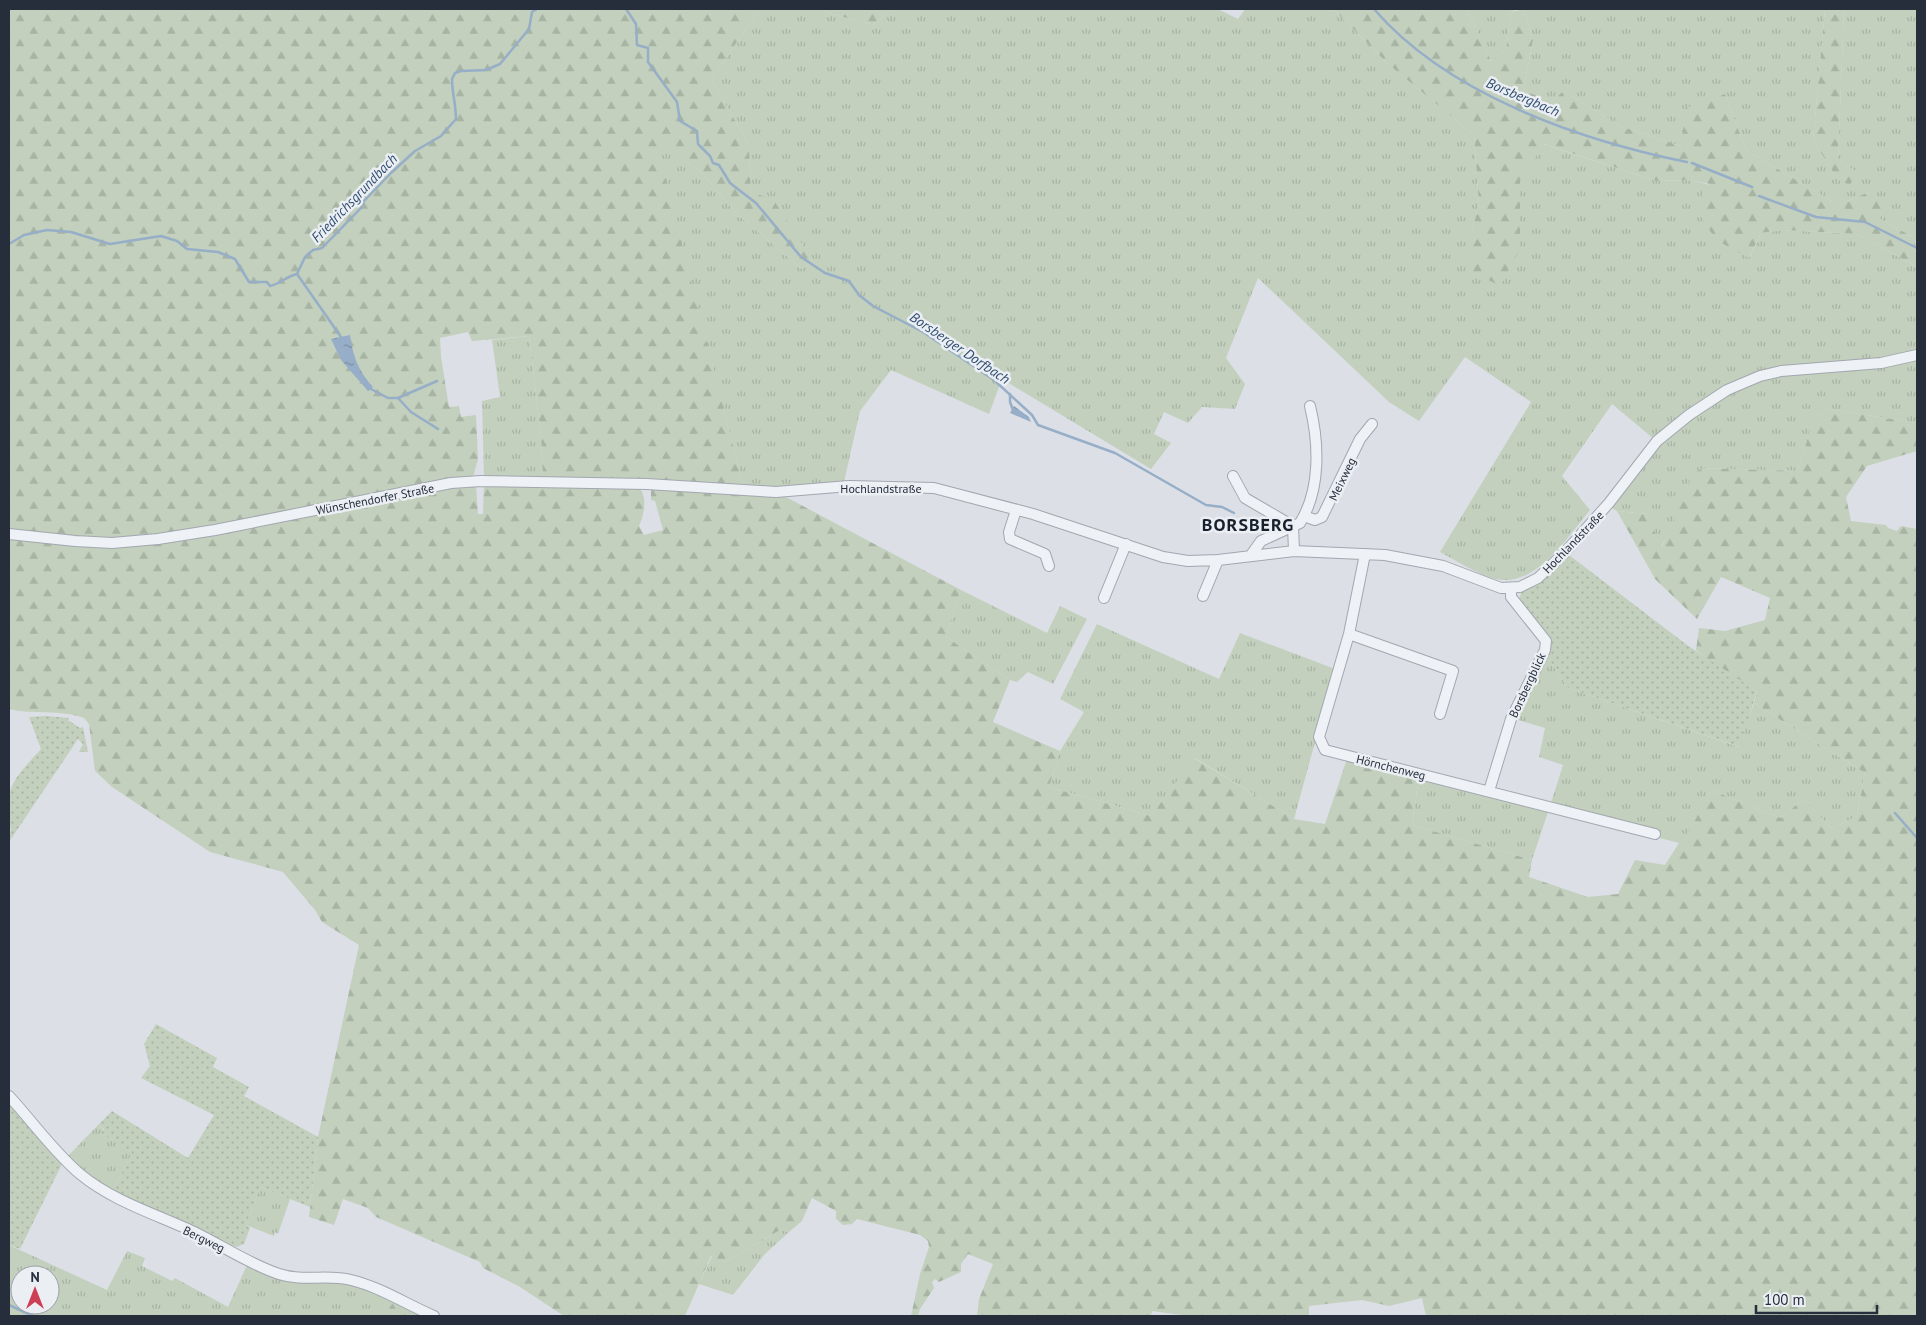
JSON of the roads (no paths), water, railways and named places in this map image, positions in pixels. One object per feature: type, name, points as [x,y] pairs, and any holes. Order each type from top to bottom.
[{"type":"street","name":"Hochlandstraße","points":[[743,491],[799,491],[849,486],[934,488],[1016,510],[1163,557],[1188,561],[1218,560],[1294,551],[1364,554],[1426,561],[1501,588],[1511,588],[1538,578],[1567,550],[1609,503],[1657,441],[1689,415],[1727,390],[1760,376],[1781,371],[1881,363],[1917,356]]},
{"type":"street","name":"Meixweg","points":[[1251,555],[1261,541],[1300,523],[1304,516],[1314,490],[1316,428],[1310,406]]},
{"type":"street","name":"Meixweg","points":[[1304,516],[1315,520],[1322,517],[1360,439],[1372,424]]},
{"type":"street","points":[[1233,476],[1245,498],[1293,526],[1294,551]]},
{"type":"street","name":"Wünschendorfer Straße","points":[[9,534],[75,542],[112,543],[158,539],[481,480],[648,484],[743,491]]},
{"type":"street","points":[[1016,510],[1009,532],[1010,539],[1045,554],[1049,566]]},
{"type":"street","points":[[1104,598],[1126,544]]},
{"type":"street","name":"Hörnchenweg","points":[[1364,554],[1349,634],[1319,737],[1325,750],[1655,834]]},
{"type":"street","points":[[1209,590],[1218,560]]},
{"type":"street","name":"Borsbergblick","points":[[1489,792],[1511,719],[1545,650],[1546,641],[1511,596],[1511,588]]},
{"type":"street","points":[[1349,634],[1452,671],[1440,714]]},
{"type":"street","name":"Bergweg","points":[[9,1096],[79,1173],[98,1187],[142,1211],[194,1232],[252,1263],[281,1274],[300,1278],[332,1277],[351,1280],[383,1291],[434,1316]]},
{"type":"water","points":[[350,335],[357,363],[363,375],[373,387],[368,391],[341,360],[331,339]]},
{"type":"water","points":[[1014,406],[1029,417],[1031,422],[1010,413]]},
{"type":"waterway","name":"Friedrichsgrundbach","points":[[9,244],[24,235],[47,230],[71,232],[110,244],[161,236],[177,241],[187,249],[218,252],[235,259],[249,282],[267,282],[270,286],[277,284],[297,274],[305,257],[313,250],[322,248],[361,208],[363,202],[415,151],[441,136],[456,119],[452,79],[455,73],[486,70],[500,64],[529,29],[532,12],[537,9]]},
{"type":"waterway","name":"Borsberger Dorfbach","points":[[626,9],[636,24],[637,45],[648,48],[648,62],[677,102],[680,121],[697,131],[698,144],[710,156],[713,163],[719,165],[730,183],[756,203],[801,257],[825,273],[849,281],[859,295],[873,306],[923,332],[994,380],[1032,415],[1038,425],[1115,453],[1206,505],[1222,507],[1234,513]]},
{"type":"waterway","name":"Borsbergbach","points":[[1374,9],[1404,39],[1439,66],[1477,89],[1517,109],[1603,141],[1687,162]]},
{"type":"waterway","points":[[1692,163],[1752,187]]},
{"type":"waterway","points":[[1759,196],[1816,217],[1865,222],[1917,248]]},
{"type":"waterway","points":[[297,274],[341,337]]},
{"type":"waterway","points":[[398,398],[437,381]]},
{"type":"waterway","points":[[371,389],[388,398],[398,398],[411,412],[438,429]]},
{"type":"waterway","points":[[1010,394],[1013,410]]},
{"type":"waterway","points":[[1895,813],[1917,838]]},
{"type":"waterway","points":[[9,1305],[33,1316]]},
{"type":"district","name":"BORSBERG","points":[[1248,524]]}]
